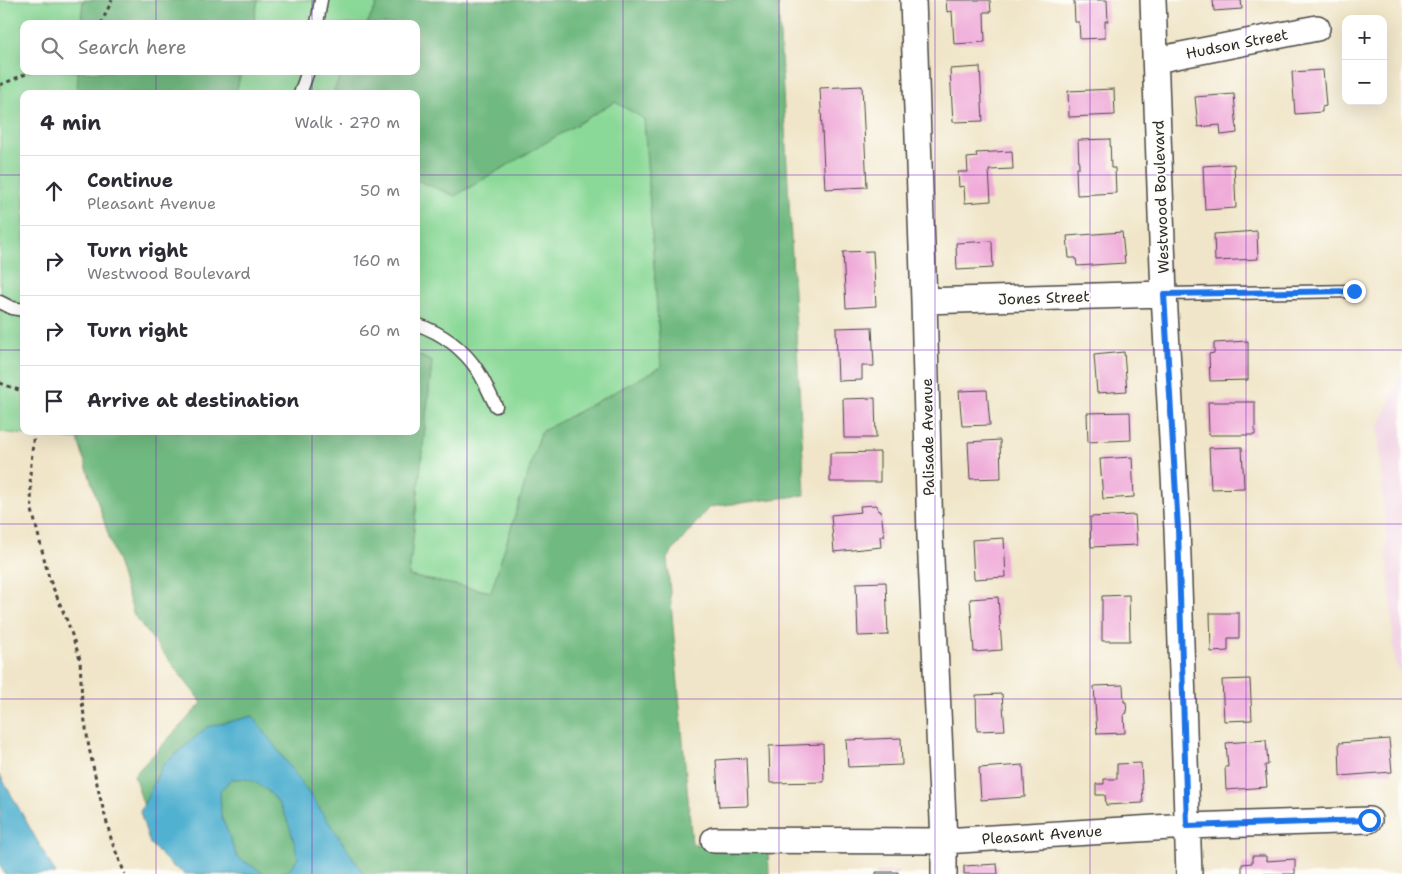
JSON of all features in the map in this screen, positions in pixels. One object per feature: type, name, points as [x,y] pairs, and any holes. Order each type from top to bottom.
[{"type":"street","name":"Palisade Avenue","points":[[913,0],[930,537],[944,874]]},
{"type":"street","name":"Westwood Boulevard","points":[[1154,0],[1164,294],[1178,529],[1189,874]]},
{"type":"street","name":"Hudson Street","points":[[1156,60],[1317,28]]},
{"type":"street","name":"Jones Street","points":[[924,302],[1164,294]]},
{"type":"street","name":"Pleasant Avenue","points":[[714,840],[944,840],[1187,826],[1369,820]]},
{"type":"lane","points":[[318,20],[321,0]]},
{"type":"lane","points":[[301,90],[307,75]]},
{"type":"lane","points":[[1164,294],[1354,291]]},
{"type":"lane","points":[[0,302],[12,308],[20,309]]},
{"type":"lane","points":[[420,325],[431,329],[454,343],[478,371],[496,406]]},
{"type":"path","points":[[103,20],[112,0]]},
{"type":"path","points":[[0,86],[24,75]]},
{"type":"path","points":[[0,383],[20,390]]},
{"type":"path","points":[[34,435],[30,475],[32,510],[49,578],[68,623],[80,659],[82,702],[89,748],[112,842],[125,874]]},
{"type":"shaded area","points":[[1402,372],[1402,675],[1395,663],[1378,429]]},
{"type":"green space","points":[[0,0],[83,0],[81,20],[20,20],[20,75],[78,75],[77,90],[20,90],[20,434],[0,432]]},
{"type":"green space","points":[[83,0],[258,0],[254,20],[81,20]]},
{"type":"green space","points":[[258,0],[379,0],[369,20],[254,20]]},
{"type":"green space","points":[[379,0],[778,0],[805,495],[709,507],[667,558],[692,844],[768,845],[769,874],[194,874],[155,841],[134,775],[202,703],[134,615],[78,440],[82,435],[420,435],[420,356],[432,362],[409,576],[491,592],[541,432],[661,367],[644,119],[615,102],[455,196],[420,182],[420,90],[334,90],[341,75],[420,75],[420,20],[369,20]]},
{"type":"green space","points":[[78,75],[240,75],[237,90],[77,90]]},
{"type":"green space","points":[[240,75],[341,75],[334,90],[237,90]]},
{"type":"green space","points":[[615,102],[644,118],[661,367],[541,432],[491,592],[409,576],[432,362],[420,356],[420,182],[455,195]]},
{"type":"green space","points":[[29,435],[82,435],[78,440]]},
{"type":"water","points":[[253,716],[364,874],[272,874],[288,871],[298,858],[289,824],[271,794],[263,787],[245,779],[232,779],[220,790],[221,815],[237,857],[265,874],[186,874],[172,866],[150,844],[140,812],[162,766],[207,727]]},
{"type":"water","points":[[0,775],[56,874],[5,874],[0,866]]},
{"type":"building","points":[[946,0],[990,0],[991,12],[984,12],[985,42],[954,44],[952,11],[947,12]]},
{"type":"building","points":[[1074,0],[1107,0],[1108,21],[1105,21],[1105,38],[1080,39],[1079,22],[1075,22]]},
{"type":"building","points":[[1213,0],[1241,0],[1242,9],[1214,11]]},
{"type":"building","points":[[980,67],[983,121],[953,122],[950,69]]},
{"type":"building","points":[[1323,70],[1326,106],[1322,107],[1322,112],[1295,114],[1292,72]]},
{"type":"building","points":[[862,86],[867,187],[825,189],[820,88]]},
{"type":"building","points":[[1114,89],[1115,115],[1069,117],[1068,91]]},
{"type":"building","points":[[1234,94],[1237,133],[1221,135],[1220,125],[1198,127],[1195,97]]},
{"type":"building","points":[[1110,139],[1111,168],[1115,168],[1116,193],[1077,195],[1076,168],[1079,168],[1078,140]]},
{"type":"building","points":[[1012,151],[1013,169],[989,170],[991,201],[965,203],[964,186],[959,187],[958,172],[968,172],[967,158],[977,157],[976,153]]},
{"type":"building","points":[[1234,164],[1236,208],[1205,210],[1203,166]]},
{"type":"building","points":[[1257,231],[1258,259],[1215,261],[1214,234]]},
{"type":"building","points":[[1122,232],[1125,263],[1077,266],[1076,258],[1069,258],[1067,236]]},
{"type":"building","points":[[992,241],[993,268],[957,270],[956,243]]},
{"type":"building","points":[[873,251],[876,306],[846,308],[843,252]]},
{"type":"building","points":[[872,327],[874,366],[862,366],[862,380],[838,381],[836,328]]},
{"type":"building","points":[[1248,341],[1248,380],[1210,381],[1209,354],[1214,353],[1214,343]]},
{"type":"building","points":[[1124,352],[1127,391],[1097,393],[1094,355]]},
{"type":"building","points":[[987,390],[990,425],[962,426],[959,391]]},
{"type":"building","points":[[875,398],[876,438],[844,438],[843,399]]},
{"type":"building","points":[[1208,402],[1255,402],[1255,435],[1209,435]]},
{"type":"building","points":[[1130,412],[1131,440],[1088,442],[1087,413]]},
{"type":"building","points":[[1000,440],[1001,478],[970,479],[968,442]]},
{"type":"building","points":[[1242,447],[1244,488],[1211,489],[1209,448]]},
{"type":"building","points":[[880,452],[880,482],[830,482],[830,453]]},
{"type":"building","points":[[1132,457],[1134,497],[1103,499],[1100,459]]},
{"type":"building","points":[[877,505],[878,511],[881,511],[884,536],[880,536],[881,547],[834,552],[831,515],[861,512],[860,506]]},
{"type":"building","points":[[1135,515],[1137,545],[1091,547],[1090,517]]},
{"type":"building","points":[[1004,538],[1006,577],[974,579],[972,540]]},
{"type":"building","points":[[886,582],[888,635],[858,636],[856,583]]},
{"type":"building","points":[[1129,595],[1130,641],[1102,641],[1102,596]]},
{"type":"building","points":[[998,597],[1002,650],[974,652],[970,599]]},
{"type":"building","points":[[1210,613],[1239,613],[1239,638],[1228,638],[1228,651],[1211,652]]},
{"type":"building","points":[[1250,679],[1252,720],[1224,721],[1222,680]]},
{"type":"building","points":[[1123,685],[1127,713],[1124,714],[1125,733],[1097,734],[1094,686]]},
{"type":"building","points":[[1002,694],[1005,730],[977,731],[976,695]]},
{"type":"building","points":[[901,738],[902,765],[848,767],[846,740]]},
{"type":"building","points":[[1389,739],[1392,772],[1340,776],[1339,743]]},
{"type":"building","points":[[1266,740],[1268,765],[1265,765],[1267,787],[1226,790],[1225,767],[1228,767],[1226,743]]},
{"type":"building","points":[[823,744],[824,782],[770,783],[769,746]]},
{"type":"building","points":[[746,758],[748,806],[719,807],[716,760]]},
{"type":"building","points":[[1141,763],[1143,803],[1106,805],[1105,795],[1096,795],[1096,784],[1104,784],[1104,779],[1117,779],[1117,764]]},
{"type":"building","points":[[1023,765],[1025,797],[981,800],[979,768]]},
{"type":"building","points":[[1252,856],[1266,856],[1266,861],[1295,859],[1295,874],[1242,874],[1242,864],[1252,863]]},
{"type":"building","points":[[997,864],[998,874],[964,874],[964,866]]},
{"type":"building","points":[[876,872],[898,872],[898,874],[876,874]]},
{"type":"route","points":[[1354,291],[1164,294],[1178,529],[1187,826],[1369,820]]}]
